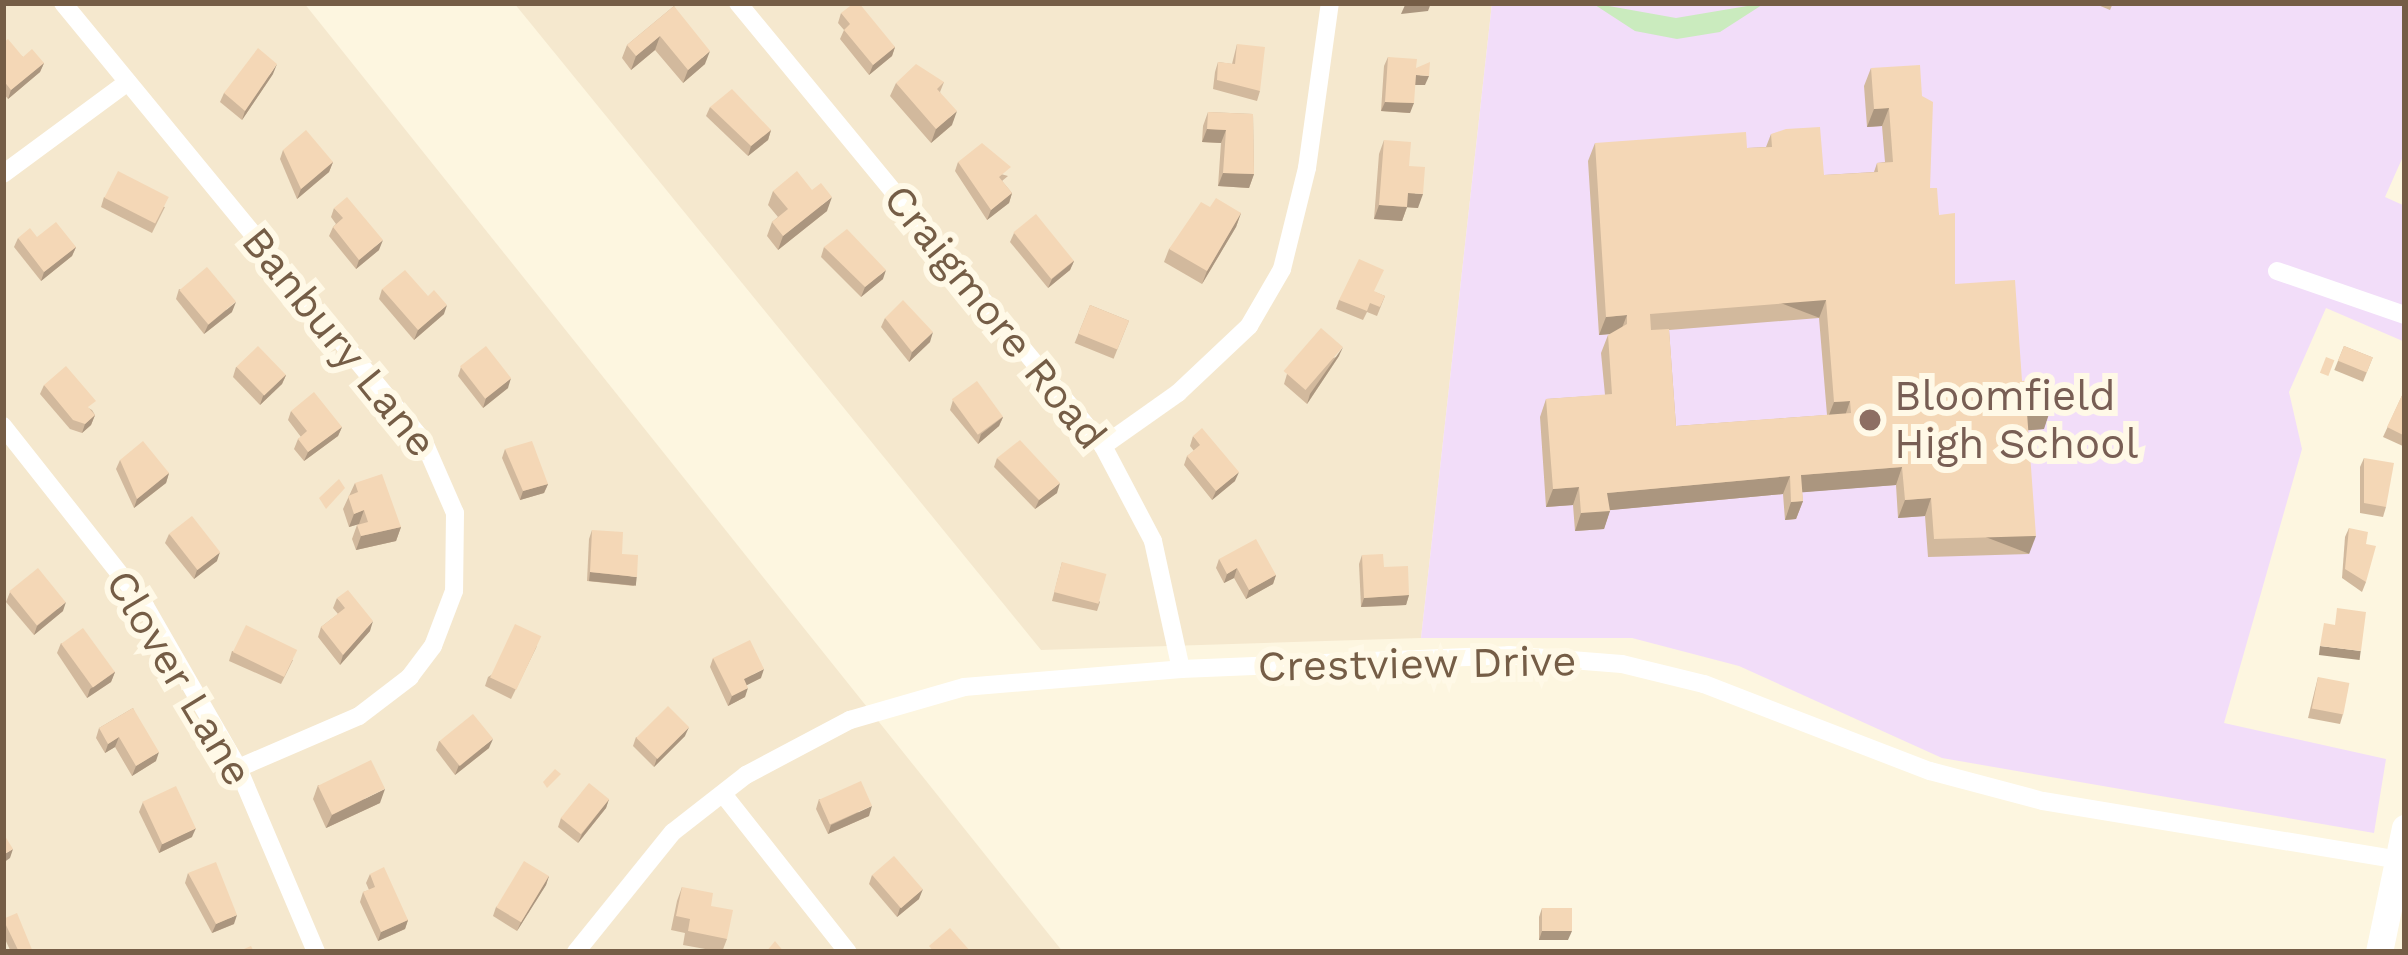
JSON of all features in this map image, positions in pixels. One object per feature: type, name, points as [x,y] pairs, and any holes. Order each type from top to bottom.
[{"type":"main road","points":[[2379,952],[2402,861],[2405,828]]},
{"type":"street","name":"Banbury Lane","points":[[63,3],[424,442],[455,513],[454,591],[433,646],[410,677],[359,716],[238,768]]},
{"type":"street","name":"Craigmore Road","points":[[738,3],[1103,446],[1153,541],[1181,669]]},
{"type":"street","points":[[1103,446],[1178,393],[1249,326],[1282,269],[1307,168],[1330,3]]},
{"type":"street","points":[[3,175],[128,82]]},
{"type":"street","points":[[2277,271],[2405,315]]},
{"type":"street","name":"Clover Lane","points":[[3,426],[145,606],[238,768],[316,952]]},
{"type":"street","name":"Crestview Drive","points":[[576,952],[646,859],[723,794],[806,741],[918,697],[1012,680],[1181,669],[1509,656],[1622,664],[1704,684],[1930,771],[2020,795],[2402,861]]},
{"type":"street","points":[[723,794],[848,952]]},
{"type":"shaded area","points":[[3,3],[304,3],[1063,952],[3,952]]},
{"type":"shaded area","points":[[514,3],[1492,3],[1421,638],[1041,650]]},
{"type":"shaded area","name":"Bloomfield High School","points":[[1492,3],[2405,3],[2405,152],[2385,197],[2405,206],[2405,342],[2326,308],[2289,392],[2302,449],[2224,723],[2386,759],[2374,833],[1942,758],[1739,666],[1632,638],[1421,638]]},
{"type":"green space","points":[[1592,3],[1676,18],[1765,3],[1720,32],[1677,39],[1635,31]]},
{"type":"building","points":[[859,3],[895,47],[873,65],[844,30],[850,24],[841,13]]},
{"type":"building","points":[[674,6],[710,51],[688,70],[660,36],[636,56],[627,45]]},
{"type":"building","points":[[8,39],[23,57],[32,49],[44,63],[11,90],[3,80],[3,43]]},
{"type":"building","points":[[1237,44],[1265,47],[1260,91],[1217,80],[1218,62],[1235,64]]},
{"type":"building","points":[[258,48],[277,64],[245,111],[224,93]]},
{"type":"building","points":[[1388,57],[1417,59],[1416,68],[1430,62],[1429,76],[1416,75],[1414,103],[1385,102]]},
{"type":"building","points":[[916,64],[944,82],[937,89],[957,111],[936,129],[896,83]]},
{"type":"building","points":[[1920,65],[1922,96],[1933,102],[1930,188],[1937,188],[1939,215],[1955,213],[1955,284],[2015,280],[2022,381],[2048,379],[2050,411],[2027,413],[2036,536],[1934,539],[1931,498],[1905,500],[1902,467],[1801,475],[1803,501],[1791,502],[1790,476],[1607,493],[1610,511],[1581,513],[1579,487],[1553,489],[1546,399],[1612,394],[1608,335],[1627,324],[1627,315],[1606,317],[1595,143],[1746,132],[1747,148],[1772,147],[1771,134],[1820,127],[1824,175],[1878,172],[1877,163],[1893,162],[1889,108],[1874,109],[1871,68]],"holes":[[[1826,300],[1834,402],[1850,401],[1851,413],[1676,426],[1669,329],[1651,330],[1650,314]]]},
{"type":"building","points":[[732,89],[771,130],[751,146],[710,107]]},
{"type":"building","points":[[1208,112],[1253,114],[1254,174],[1223,173],[1226,130],[1207,129]]},
{"type":"building","points":[[306,130],[333,162],[301,189],[283,150]]},
{"type":"building","points":[[1384,140],[1411,142],[1409,166],[1425,167],[1423,194],[1408,193],[1407,207],[1379,205]]},
{"type":"building","points":[[982,143],[1011,167],[999,177],[1012,193],[991,210],[958,162]]},
{"type":"building","points":[[118,171],[169,197],[155,224],[104,198]]},
{"type":"building","points":[[797,171],[812,190],[821,183],[832,197],[783,236],[772,222],[788,209],[773,191]]},
{"type":"building","points":[[347,197],[383,240],[359,260],[333,227],[343,218],[334,208]]},
{"type":"building","points":[[1216,198],[1241,213],[1207,271],[1169,249],[1201,202],[1210,207]]},
{"type":"building","points":[[1036,214],[1074,261],[1051,279],[1013,232]]},
{"type":"building","points":[[56,222],[76,247],[44,272],[18,238],[30,228],[37,237]]},
{"type":"building","points":[[847,229],[886,270],[865,287],[824,247]]},
{"type":"building","points":[[1359,259],[1384,270],[1374,291],[1385,296],[1380,307],[1370,303],[1367,311],[1339,300]]},
{"type":"building","points":[[207,267],[236,301],[208,325],[179,290]]},
{"type":"building","points":[[405,270],[428,296],[434,290],[447,305],[418,330],[382,289]]},
{"type":"building","points":[[903,300],[933,332],[912,352],[885,318]]},
{"type":"building","points":[[1090,305],[1129,321],[1117,349],[1078,334]]},
{"type":"building","points":[[1321,328],[1343,347],[1305,390],[1284,371]]},
{"type":"building","points":[[258,346],[286,375],[264,396],[236,367]]},
{"type":"building","points":[[486,346],[511,378],[485,399],[460,366]]},
{"type":"building","points":[[2344,346],[2373,358],[2367,372],[2338,361]]},
{"type":"building","points":[[2326,357],[2334,360],[2328,376],[2320,373]]},
{"type":"building","points":[[66,366],[96,401],[88,407],[95,415],[85,424],[73,420],[44,385]]},
{"type":"building","points":[[977,381],[1003,417],[978,435],[952,399]]},
{"type":"building","points":[[2405,389],[2405,436],[2387,427]]},
{"type":"building","points":[[314,392],[342,427],[308,452],[298,439],[307,431],[291,411]]},
{"type":"building","points":[[1202,428],[1239,472],[1216,491],[1187,456],[1200,445],[1193,436]]},
{"type":"building","points":[[1020,440],[1060,483],[1039,500],[997,458]]},
{"type":"building","points":[[143,441],[169,473],[137,499],[120,460]]},
{"type":"building","points":[[532,441],[548,484],[523,491],[505,449]]},
{"type":"building","points":[[2364,458],[2394,463],[2386,507],[2364,503]]},
{"type":"building","points":[[382,474],[401,527],[361,536],[357,525],[368,522],[364,510],[354,514],[348,496],[358,492],[355,483]]},
{"type":"building","points":[[339,479],[345,488],[326,509],[319,498]]},
{"type":"building","points":[[192,516],[220,552],[197,570],[169,534]]},
{"type":"building","points":[[2349,528],[2368,532],[2366,544],[2376,546],[2366,582],[2345,569]]},
{"type":"building","points":[[592,530],[623,532],[622,554],[638,555],[637,577],[590,572]]},
{"type":"building","points":[[1256,539],[1276,575],[1249,590],[1237,568],[1227,574],[1219,559]]},
{"type":"building","points":[[1383,554],[1384,567],[1408,566],[1409,595],[1364,598],[1362,555]]},
{"type":"building","points":[[1062,562],[1106,574],[1098,604],[1054,592]]},
{"type":"building","points":[[38,568],[66,602],[37,625],[9,591]]},
{"type":"building","points":[[348,590],[373,621],[343,655],[321,627],[345,608],[337,598]]},
{"type":"building","points":[[2337,608],[2366,612],[2361,651],[2320,646],[2324,623],[2335,625]]},
{"type":"building","points":[[515,624],[541,636],[516,690],[490,677]]},
{"type":"building","points":[[246,625],[297,650],[284,677],[233,652]]},
{"type":"building","points":[[83,628],[115,672],[93,688],[61,644]]},
{"type":"building","points":[[750,640],[764,669],[744,679],[748,688],[732,696],[713,658]]},
{"type":"building","points":[[2318,677],[2349,683],[2343,715],[2312,708]]},
{"type":"building","points":[[668,706],[689,727],[657,759],[636,738]]},
{"type":"building","points":[[133,708],[159,752],[136,766],[119,737],[108,744],[99,728]]},
{"type":"building","points":[[473,714],[493,739],[460,766],[440,741]]},
{"type":"building","points":[[371,760],[385,789],[332,815],[318,786]]},
{"type":"building","points":[[555,769],[561,774],[547,788],[543,782]]},
{"type":"building","points":[[861,781],[872,806],[830,824],[819,800]]},
{"type":"building","points":[[589,783],[609,799],[581,834],[561,818]]},
{"type":"building","points":[[176,786],[196,829],[162,844],[142,802]]},
{"type":"building","points":[[3,833],[13,849],[3,855]]},
{"type":"building","points":[[894,856],[923,889],[901,908],[872,875]]},
{"type":"building","points":[[524,861],[549,876],[521,922],[496,907]]},
{"type":"building","points":[[216,862],[237,915],[216,924],[188,873]]},
{"type":"building","points":[[384,867],[408,920],[381,932],[363,892],[375,887],[370,874]]},
{"type":"building","points":[[682,887],[713,893],[711,906],[733,910],[727,939],[688,931],[690,919],[676,916]]},
{"type":"building","points":[[1542,908],[1572,908],[1572,931],[1542,931]]},
{"type":"building","points":[[17,913],[33,952],[19,952],[3,919]]},
{"type":"building","points":[[950,928],[971,952],[934,952],[929,946]]},
{"type":"building","points":[[775,941],[784,952],[766,952]]},
{"type":"place","name":"Bloomfield High School","points":[[1870,420]]}]
